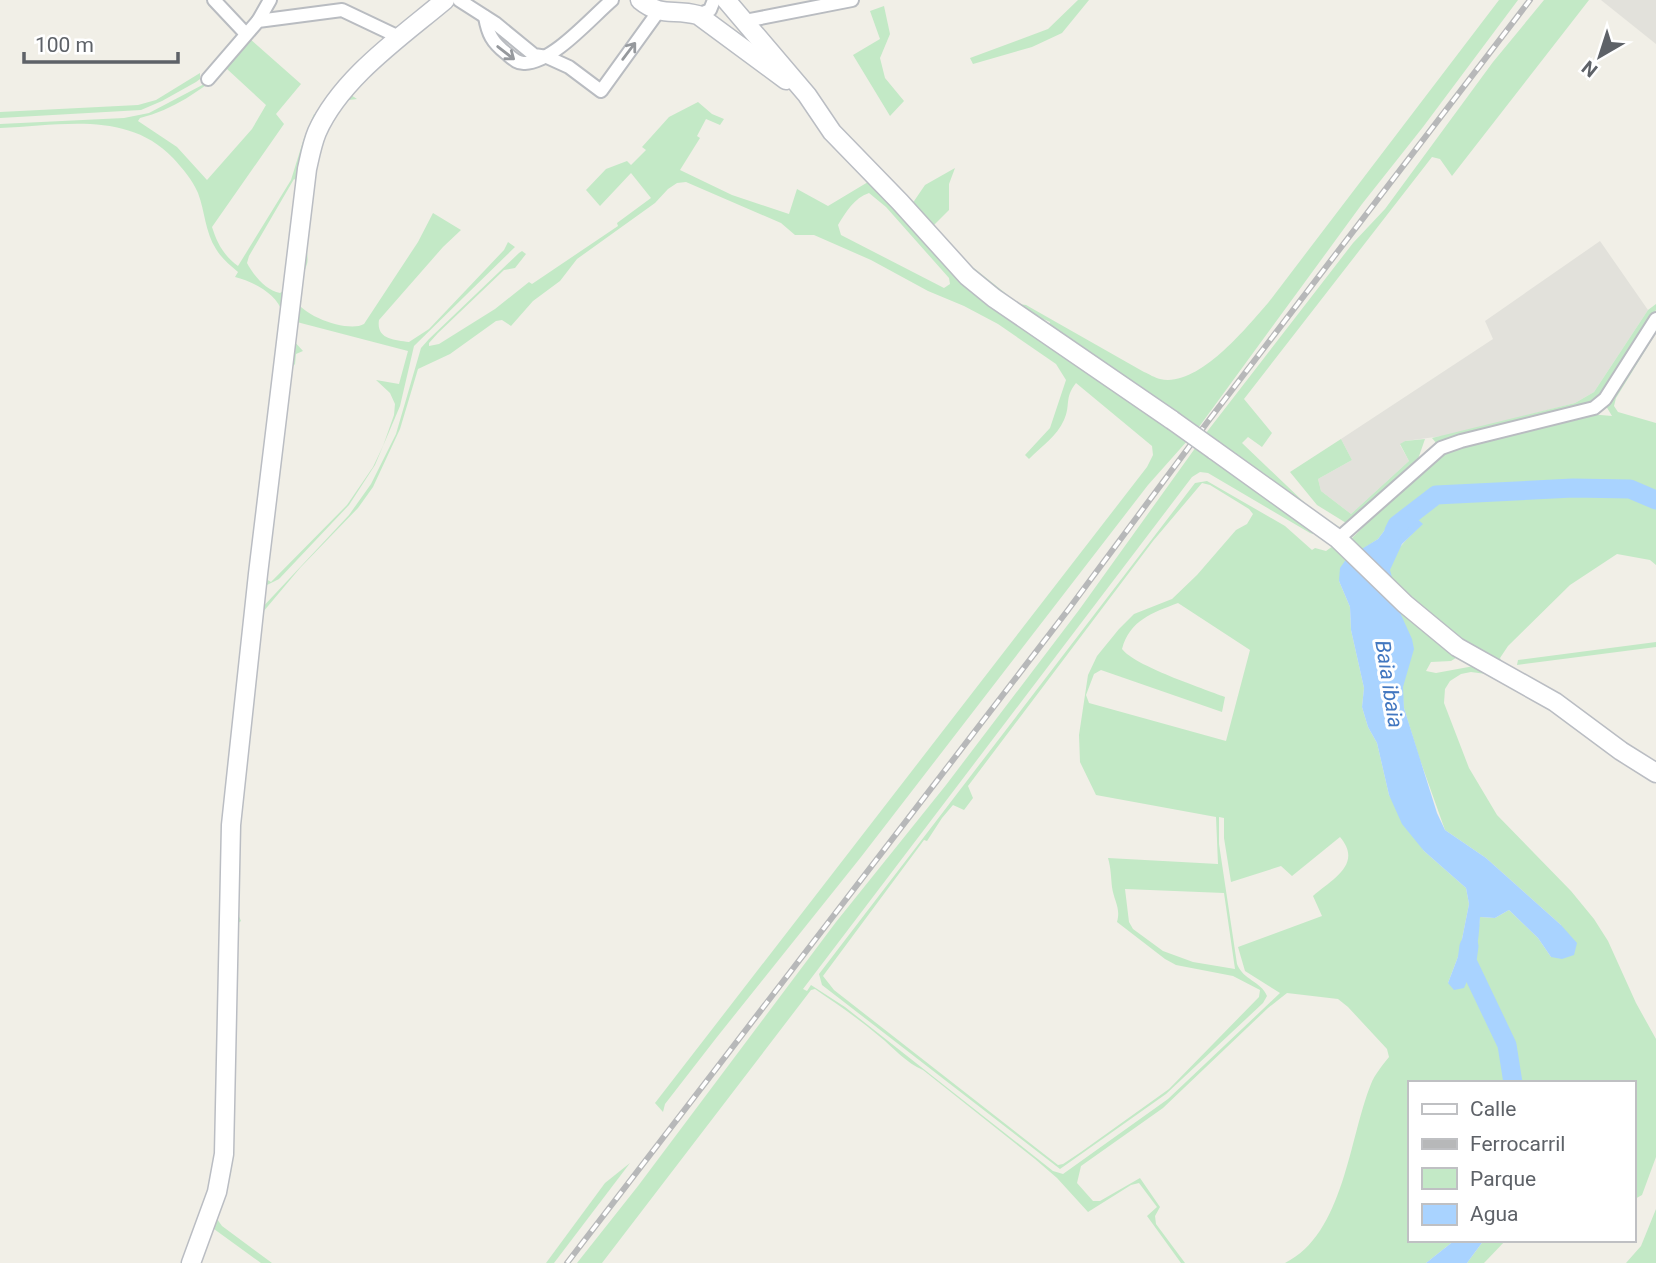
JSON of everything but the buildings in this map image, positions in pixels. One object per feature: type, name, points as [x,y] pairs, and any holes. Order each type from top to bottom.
[{"type":"street","points":[[214,0],[246,34]]},
{"type":"street","points":[[208,79],[258,20],[270,0]]},
{"type":"street","points":[[191,1263],[217,1192],[225,1154],[231,825],[289,306],[307,169],[317,133],[341,94],[358,75],[446,0]]},
{"type":"street","points":[[459,0],[534,55],[547,57],[569,67],[601,91],[658,12]]},
{"type":"street","points":[[547,57],[612,0]]},
{"type":"street","points":[[640,0],[658,12],[698,15],[807,94]]},
{"type":"street","points":[[698,15],[710,10],[714,0]]},
{"type":"street","points":[[726,0],[807,94],[832,132],[980,287],[1172,420],[1344,545],[1405,604],[1457,647],[1555,702],[1621,751],[1656,773]]},
{"type":"street","points":[[745,21],[852,0]]},
{"type":"street","points":[[258,20],[342,10],[401,37]]},
{"type":"street","points":[[1344,545],[1441,448],[1594,408],[1605,399],[1656,319]]},
{"type":"shaded area","points":[[1601,0],[1656,0],[1656,44]]},
{"type":"shaded area","points":[[1600,241],[1648,310],[1594,392],[1575,403],[1450,435],[1405,441],[1400,445],[1409,461],[1351,514],[1321,491],[1318,479],[1352,460],[1341,439],[1493,339],[1485,321]]},
{"type":"green space","points":[[1078,0],[1089,0],[1062,33],[1032,47],[973,64],[970,58],[1048,29]]},
{"type":"green space","points":[[1499,0],[1518,0],[1362,204],[1196,431],[1148,485],[861,857],[665,1104],[663,1112],[655,1103],[1147,467],[1153,455],[1152,446],[1076,383],[1070,393],[1061,426],[1029,459],[1025,455],[1050,428],[1066,380],[1056,364],[998,324],[871,260],[814,235],[795,235],[781,223],[686,182],[677,183],[668,189],[655,203],[577,259],[560,281],[533,301],[511,326],[502,320],[496,321],[450,354],[418,369],[400,429],[373,487],[358,508],[300,568],[263,612],[239,811],[238,914],[241,921],[237,924],[231,1173],[217,1219],[222,1226],[272,1263],[261,1263],[214,1229],[208,1236],[224,1179],[233,854],[259,611],[349,515],[371,484],[396,434],[421,348],[429,339],[522,251],[526,254],[515,268],[504,270],[438,333],[429,346],[439,344],[495,309],[529,282],[532,284],[618,226],[617,223],[651,198],[631,173],[600,206],[586,190],[606,169],[627,161],[631,165],[646,150],[642,147],[669,117],[698,102],[712,114],[724,119],[720,125],[706,119],[697,136],[700,138],[680,170],[732,195],[789,214],[797,189],[828,206],[868,182],[953,268],[1048,330],[1050,322],[1020,310],[989,288],[948,249],[910,207],[925,185],[955,168],[949,184],[949,210],[933,226],[970,265],[1019,304],[1026,305],[1160,379],[1175,379],[1205,366],[1234,340],[1268,303]],"holes":[[[869,193],[886,207],[949,278],[950,284],[944,288],[841,235],[838,225],[859,198]]]},
{"type":"green space","points":[[1544,0],[1589,0],[1452,176],[1440,159],[1432,157],[1244,399],[1272,433],[1262,447],[1248,437],[1242,443],[1308,506],[1339,527],[1338,531],[1314,530],[1313,534],[1310,533],[1208,473],[1200,472],[1192,477],[803,989],[807,991],[811,985],[845,1007],[1053,1171],[1063,1174],[1168,1099],[1280,993],[1245,971],[1238,947],[1322,916],[1313,896],[1343,870],[1347,863],[1346,847],[1340,837],[1292,876],[1281,866],[1231,882],[1224,838],[1224,818],[1219,817],[1219,844],[1237,964],[1243,974],[1261,987],[1267,996],[1263,1003],[1166,1094],[1060,1169],[822,985],[819,974],[1195,483],[1207,481],[1285,526],[1312,550],[1315,548],[1326,551],[1333,546],[1350,556],[1339,581],[1350,607],[1351,630],[1364,688],[1362,707],[1368,727],[1377,743],[1389,795],[1424,851],[1466,888],[1469,904],[1459,954],[1448,983],[1468,980],[1475,958],[1480,917],[1495,918],[1509,910],[1538,938],[1551,957],[1561,925],[1486,858],[1445,830],[1404,708],[1390,570],[1398,550],[1422,524],[1393,519],[1378,539],[1358,552],[1347,543],[1421,470],[1453,447],[1589,414],[1612,416],[1606,406],[1656,327],[1656,333],[1616,398],[1614,406],[1618,412],[1656,423],[1656,565],[1650,560],[1617,554],[1570,585],[1508,646],[1500,658],[1502,662],[1554,692],[1459,656],[1451,661],[1431,662],[1426,671],[1436,673],[1474,666],[1545,700],[1656,781],[1614,758],[1526,694],[1486,674],[1461,674],[1450,681],[1445,689],[1444,703],[1469,768],[1497,815],[1571,891],[1594,919],[1608,941],[1636,1003],[1656,1039],[1656,1157],[1642,1195],[1635,1199],[1635,1081],[1521,1081],[1515,1062],[1505,1074],[1507,1081],[1408,1081],[1408,1242],[1452,1242],[1426,1263],[1285,1263],[1305,1249],[1332,1208],[1371,1084],[1389,1057],[1387,1049],[1338,999],[1287,993],[1163,1108],[1081,1166],[1077,1183],[1093,1201],[1100,1201],[1140,1178],[1160,1207],[1155,1216],[1156,1224],[1185,1263],[1181,1263],[1147,1216],[1157,1207],[1139,1183],[1131,1185],[1088,1212],[1057,1178],[1035,1159],[864,1024],[815,989],[811,990],[602,1263],[577,1263],[836,922],[946,785],[1079,610],[1206,433],[1353,243],[1385,209],[1493,62]],"holes":[[[1202,483],[1210,485],[1253,514],[1247,524],[1236,530],[1172,599],[1134,614],[1097,656],[1088,675],[1079,735],[1080,762],[1096,795],[1216,817],[1218,864],[1108,858],[1118,908],[1117,922],[1176,965],[1233,976],[1260,990],[1259,997],[1169,1089],[1081,1152],[1058,1165],[834,990],[823,976],[953,805],[964,810],[973,798],[968,786],[1153,541]],[[1178,603],[1250,650],[1226,741],[1089,703],[1086,695],[1094,674],[1101,670],[1222,712],[1225,697],[1154,669],[1129,656],[1122,649],[1136,624],[1151,614]],[[1125,889],[1224,893],[1235,969],[1193,962],[1163,951],[1133,929],[1129,922]]]},
{"type":"green space","points":[[884,6],[890,34],[880,58],[885,78],[904,101],[890,116],[853,55],[880,39],[870,11]]},
{"type":"green space","points":[[249,38],[301,84],[276,114],[284,124],[212,227],[222,249],[238,266],[291,180],[314,114],[320,118],[311,137],[301,183],[294,179],[247,263],[265,286],[280,293],[288,288],[228,827],[221,1158],[217,1178],[187,1263],[183,1263],[204,1206],[216,1154],[220,1114],[222,877],[246,618],[283,313],[264,289],[235,277],[238,272],[220,255],[212,242],[193,183],[173,158],[155,143],[135,133],[92,124],[0,128],[0,124],[124,118],[149,113],[208,82]],"holes":[[[227,69],[266,105],[252,129],[207,180],[177,147],[138,121],[186,98]]]},
{"type":"green space","points":[[200,73],[200,79],[196,82],[141,110],[0,118],[0,112],[138,105],[156,100]]},
{"type":"green space","points":[[348,93],[357,99],[349,100],[337,111],[327,126],[314,162],[306,221],[307,261],[296,300],[300,306],[316,317],[337,325],[364,324],[418,242],[433,213],[461,230],[379,320],[383,335],[409,342],[429,329],[504,250],[508,242],[515,247],[414,346],[400,406],[375,465],[349,505],[279,579],[267,585],[263,584],[262,578],[288,343],[292,339],[303,351],[296,354],[295,364],[291,369],[266,569],[266,579],[271,582],[347,505],[373,467],[394,415],[395,404],[390,393],[376,380],[399,384],[408,351],[293,321],[291,318],[312,162],[326,123]]},
{"type":"green space","points":[[1656,304],[1656,310],[1608,389],[1593,403],[1437,444],[1432,438],[1575,403],[1594,392],[1648,310]]},
{"type":"green space","points":[[1341,439],[1352,460],[1318,479],[1321,491],[1351,514],[1409,461],[1400,444],[1425,439],[1417,462],[1351,526],[1317,505],[1290,472]]},
{"type":"green space","points":[[1656,642],[1656,647],[1517,665],[1518,660]]},
{"type":"green space","points":[[630,1163],[554,1263],[546,1263],[605,1183]]},
{"type":"green space","points":[[1656,1209],[1656,1263],[1626,1263],[1641,1246]]},
{"type":"green space","points":[[1483,1242],[1504,1242],[1484,1263],[1467,1263]]},
{"type":"water","points":[[1406,509],[1423,524],[1402,544],[1390,570],[1395,588],[1393,597],[1414,649],[1403,687],[1404,708],[1437,813],[1445,830],[1486,858],[1561,925],[1577,943],[1574,955],[1562,959],[1551,957],[1538,938],[1509,910],[1495,918],[1480,917],[1471,971],[1464,988],[1454,990],[1448,983],[1459,954],[1469,904],[1466,888],[1424,851],[1402,824],[1389,795],[1377,743],[1368,727],[1362,707],[1364,688],[1351,630],[1350,607],[1339,581],[1340,568],[1347,558],[1378,539],[1393,519]]},
{"type":"water","points":[[1515,1062],[1521,1081],[1507,1081],[1505,1074],[1508,1063]]},
{"type":"water","points":[[1452,1242],[1483,1242],[1467,1263],[1426,1263]]},
{"type":"waterway","name":"Baia ibaia","points":[[1394,531],[1397,525],[1436,495],[1573,488],[1630,489],[1656,500]]},
{"type":"waterway","name":"Baia ibaia","points":[[1469,946],[1467,961],[1507,1045],[1513,1081]]},
{"type":"railway","points":[[567,1263],[1068,610],[1209,420],[1530,0]]}]
